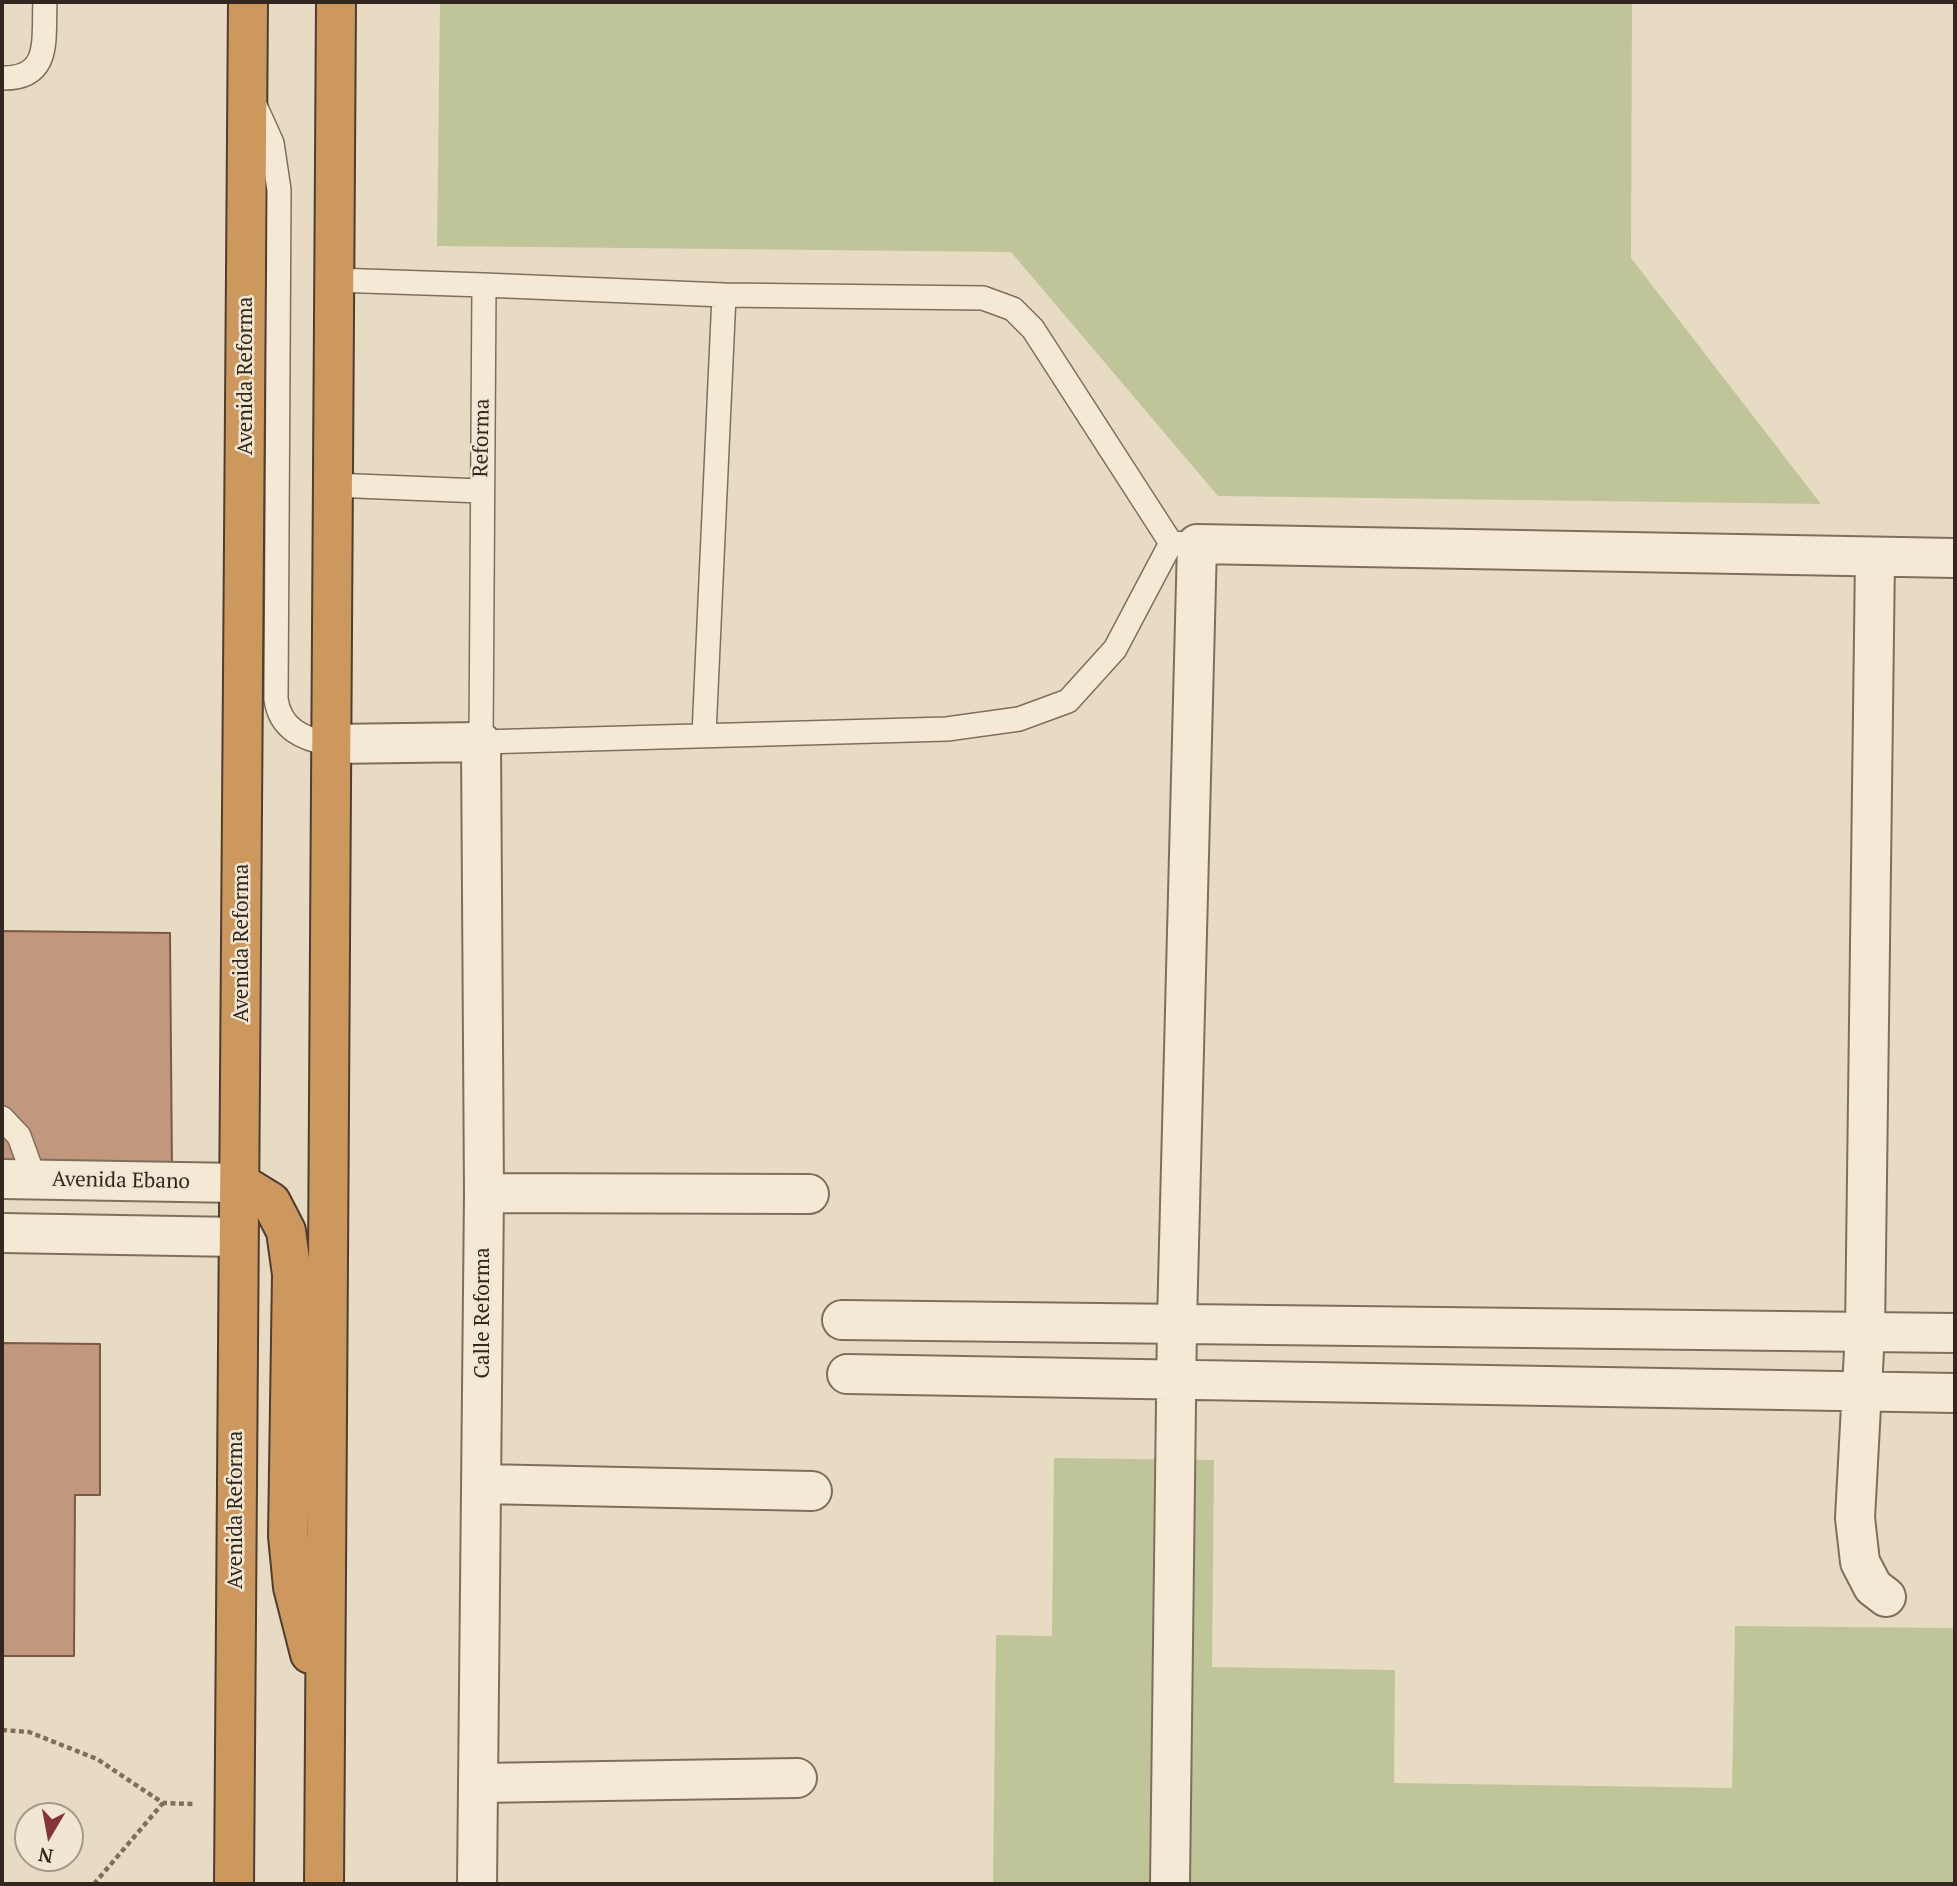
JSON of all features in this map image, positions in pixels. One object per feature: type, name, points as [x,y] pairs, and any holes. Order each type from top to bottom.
[{"type":"highway","name":"Avenida Reforma","points":[[234,1884],[248,2]]},
{"type":"highway","points":[[324,1884],[336,2]]},
{"type":"highway","points":[[240,1183],[257,1190],[271,1202],[286,1231],[292,1274],[293,1347],[288,1458],[290,1562],[300,1618],[324,1704]]},
{"type":"street","points":[[1170,1884],[1184,544],[1955,558]]},
{"type":"street","points":[[1875,557],[1865,1332],[1855,1518],[1860,1562],[1873,1587],[1886,1597]]},
{"type":"street","points":[[330,744],[481,742]]},
{"type":"street","name":"Calle Reforma","points":[[477,1884],[484,1193],[481,742]]},
{"type":"street","name":"Avenida Ebano","points":[[18,1180],[240,1183]]},
{"type":"street","points":[[484,1193],[808,1194]]},
{"type":"street","points":[[2,1233],[238,1237]]},
{"type":"street","points":[[842,1320],[1955,1333]]},
{"type":"street","points":[[1042,1323],[1043,1378]]},
{"type":"street","points":[[1436,1384],[1437,1325]]},
{"type":"street","points":[[1495,1385],[1496,1326]]},
{"type":"street","points":[[1702,1329],[1703,1389]]},
{"type":"street","points":[[847,1374],[1955,1393]]},
{"type":"street","points":[[482,1483],[812,1492]]},
{"type":"street","points":[[478,1783],[797,1778]]},
{"type":"lane","points":[[2,78],[28,75],[39,65],[43,50],[45,2]]},
{"type":"lane","points":[[247,93],[261,113],[272,143],[279,190],[275,699],[281,720],[289,727],[313,741],[330,744]]},
{"type":"lane","points":[[334,281],[724,295],[983,298],[1013,309],[1034,329],[1184,544],[1115,649],[1068,701],[1019,719],[947,729],[481,742]]},
{"type":"lane","name":"Reforma","points":[[481,742],[484,285]]},
{"type":"lane","points":[[704,734],[724,295]]},
{"type":"lane","points":[[332,485],[481,491]]},
{"type":"lane","points":[[2,1118],[19,1136],[18,1180]]},
{"type":"path","points":[[2,1730],[29,1732],[97,1759],[163,1803],[234,1805]]},
{"type":"path","points":[[94,1884],[163,1803]]},
{"type":"green space","points":[[440,2],[1632,2],[1631,258],[1821,504],[1218,496],[1011,252],[437,246]]},
{"type":"green space","points":[[1054,1458],[1214,1460],[1212,1667],[1395,1670],[1394,1783],[1732,1788],[1735,1626],[1955,1628],[1955,1884],[993,1884],[996,1635],[1052,1636]]},
{"type":"building","points":[[2,931],[170,933],[172,1172],[2,1169]]},
{"type":"building","points":[[2,1343],[100,1344],[100,1495],[75,1495],[74,1656],[2,1656]]}]
